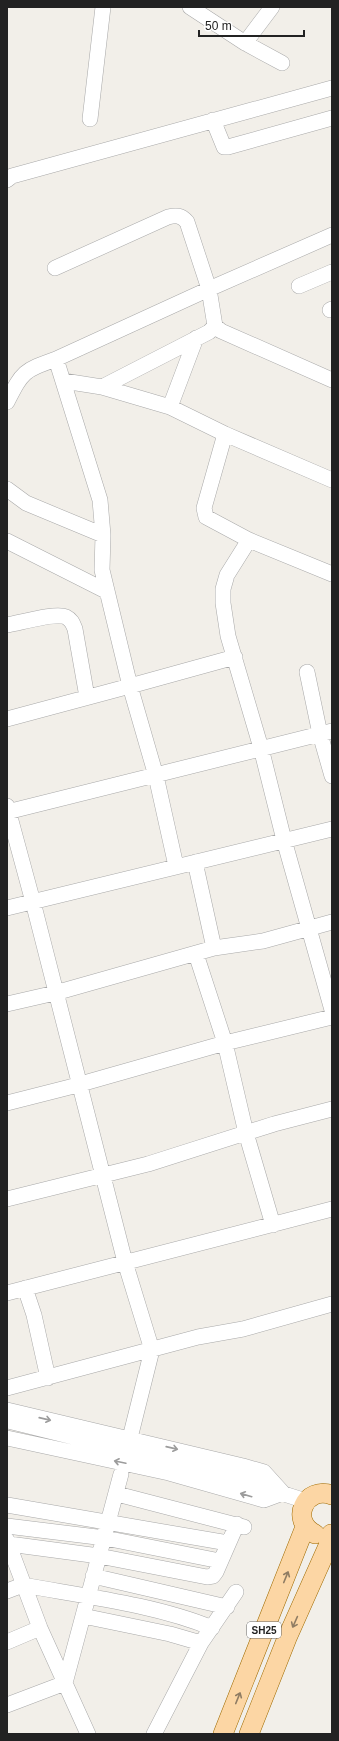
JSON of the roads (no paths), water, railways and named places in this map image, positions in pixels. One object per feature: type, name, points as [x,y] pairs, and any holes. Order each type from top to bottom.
[{"type":"main road","points":[[331,1534],[316,1535],[305,1527],[301,1514],[306,1501],[316,1494],[323,1493],[332,1495]]},
{"type":"main road","name":"SH25","points":[[224,1734],[305,1527]]},
{"type":"main road","name":"SH25","points":[[249,1734],[288,1638],[328,1546],[331,1534]]},
{"type":"street","points":[[90,119],[103,7]]},
{"type":"street","points":[[190,7],[245,43],[282,63]]},
{"type":"street","points":[[245,43],[272,7]]},
{"type":"street","points":[[7,180],[12,176],[77,157],[332,88]]},
{"type":"street","points":[[213,120],[221,142],[224,146],[228,147],[332,118]]},
{"type":"street","points":[[55,268],[176,215],[183,217],[187,222],[209,289],[215,326],[221,331],[332,380]]},
{"type":"street","points":[[7,402],[11,384],[31,368],[56,359],[332,235]]},
{"type":"street","points":[[299,286],[332,272]]},
{"type":"street","points":[[102,387],[196,338],[215,326]]},
{"type":"street","points":[[170,407],[196,338]]},
{"type":"street","points":[[56,359],[100,500],[103,535],[102,570],[106,590],[130,686],[156,776],[176,866]]},
{"type":"street","points":[[64,381],[102,387],[170,407],[225,434],[332,480]]},
{"type":"street","points":[[225,434],[204,508],[206,517],[249,540],[332,574]]},
{"type":"street","points":[[7,489],[26,503],[103,535]]},
{"type":"street","points":[[249,540],[227,575],[223,589],[223,603],[228,636],[261,748],[284,840],[332,1010]]},
{"type":"street","points":[[7,541],[106,590]]},
{"type":"street","points":[[7,625],[52,616],[62,615],[68,618],[72,622],[75,629],[87,697]]},
{"type":"street","points":[[7,719],[235,657]]},
{"type":"street","points":[[307,672],[326,732],[332,776]]},
{"type":"street","points":[[130,1438],[152,1350],[125,1262],[55,993],[33,902],[7,810],[156,776],[326,732]]},
{"type":"street","points":[[7,908],[332,829]]},
{"type":"street","points":[[195,862],[214,948]]},
{"type":"street","points":[[7,1004],[55,993],[214,948],[263,941],[332,922]]},
{"type":"street","points":[[196,954],[225,1043],[246,1133],[273,1225]]},
{"type":"street","points":[[7,1103],[80,1085],[225,1043],[332,1017]]},
{"type":"street","points":[[7,1199],[148,1164],[246,1133],[332,1109]]},
{"type":"street","points":[[7,1293],[332,1209]]},
{"type":"street","points":[[25,1288],[34,1315],[48,1378]]},
{"type":"street","points":[[7,1388],[198,1337],[243,1329],[332,1304]]},
{"type":"street","points":[[7,1410],[181,1450],[264,1472],[283,1493]]},
{"type":"street","points":[[7,1421],[215,1472],[306,1501]]},
{"type":"street","points":[[7,1438],[169,1474],[264,1500],[283,1493]]},
{"type":"street","points":[[65,1683],[87,1597],[117,1494],[121,1474]]},
{"type":"street","points":[[88,1734],[40,1628],[8,1542],[99,1556],[207,1577],[213,1576],[216,1572],[228,1543],[240,1525],[117,1494]]},
{"type":"street","points":[[7,1505],[228,1543]]},
{"type":"street","points":[[7,1526],[105,1538],[220,1561]]},
{"type":"street","points":[[93,1576],[227,1607]]},
{"type":"street","points":[[7,1591],[23,1584],[140,1608],[199,1623],[212,1628]]},
{"type":"street","points":[[154,1734],[201,1644],[236,1592]]},
{"type":"street","points":[[83,1616],[170,1634],[201,1644]]},
{"type":"street","points":[[7,1642],[40,1628]]},
{"type":"street","points":[[7,1704],[65,1683]]}]
